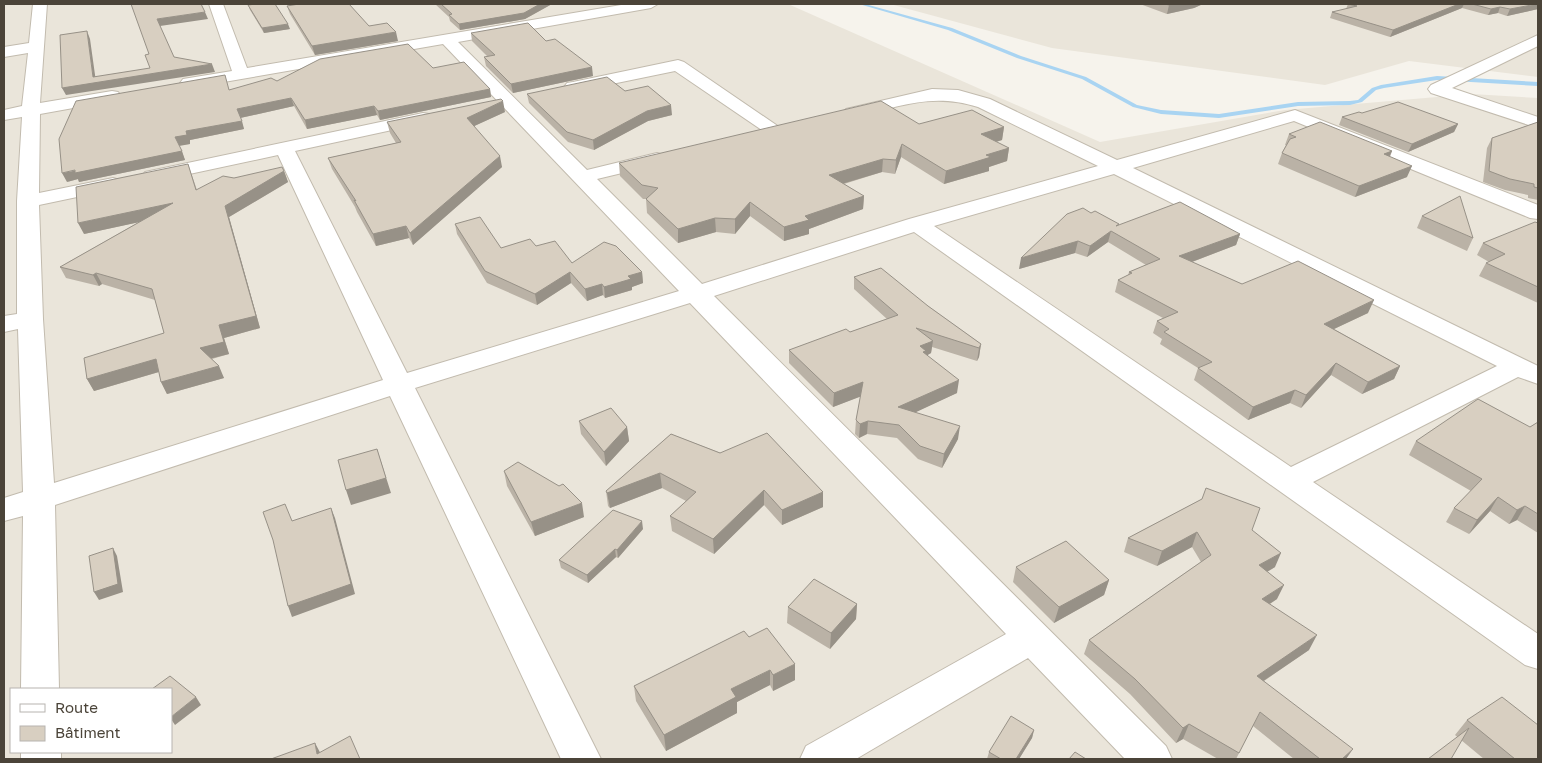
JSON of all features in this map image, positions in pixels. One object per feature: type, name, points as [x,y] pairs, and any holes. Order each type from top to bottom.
[{"type":"street","points":[[40,4],[38,47],[31,110],[28,201],[30,319],[39,498],[40,688]]},
{"type":"street","points":[[216,4],[241,74]]},
{"type":"street","points":[[174,85],[651,4]]},
{"type":"street","points":[[446,38],[695,294],[1034,636],[1152,759]]},
{"type":"street","points":[[1538,40],[1438,89],[1538,123]]},
{"type":"street","points":[[4,52],[38,47]]},
{"type":"street","points":[[554,91],[678,66],[786,128],[748,137]]},
{"type":"street","points":[[4,115],[127,94]]},
{"type":"street","points":[[834,117],[932,94],[958,95],[984,103],[1116,166],[1528,371]]},
{"type":"street","points":[[28,201],[439,115]]},
{"type":"street","points":[[4,510],[399,384],[917,224],[1295,115],[1538,213]]},
{"type":"street","points":[[284,148],[581,759]]},
{"type":"street","points":[[581,177],[674,155]]},
{"type":"street","points":[[917,224],[1538,654]]},
{"type":"street","points":[[4,324],[30,319]]},
{"type":"street","points":[[1288,482],[1528,371]]},
{"type":"street","points":[[820,759],[1034,636]]},
{"type":"shaded area","points":[[4,4],[788,4],[1100,142],[1285,110],[1472,94],[1538,98],[1538,759],[4,759]]},
{"type":"shaded area","points":[[890,4],[1538,4],[1538,77],[1409,61],[1325,85],[1052,48]]},
{"type":"building","points":[[131,4],[201,4],[205,12],[157,19],[174,57],[212,64],[62,88],[60,35],[87,31],[93,77],[150,68],[145,55],[149,54]]},
{"type":"building","points":[[275,4],[288,24],[262,28],[248,5]]},
{"type":"building","points":[[299,4],[349,4],[369,26],[387,23],[396,32],[312,46],[287,6]]},
{"type":"building","points":[[441,4],[540,4],[524,13],[459,24]]},
{"type":"building","points":[[1348,4],[1459,4],[1393,30],[1332,12],[1357,6]]},
{"type":"building","points":[[1472,4],[1537,4],[1510,9],[1500,7],[1491,9]]},
{"type":"building","points":[[528,23],[546,41],[555,39],[592,67],[511,84],[484,57],[495,55],[471,33]]},
{"type":"building","points":[[408,44],[433,68],[464,62],[490,89],[378,111],[374,106],[305,120],[291,98],[237,109],[242,121],[186,131],[187,135],[175,137],[182,151],[75,173],[75,170],[62,173],[59,139],[76,101],[225,75],[229,90],[271,78],[277,81],[320,59]]},
{"type":"building","points":[[607,77],[625,91],[648,86],[671,105],[647,111],[593,140],[567,132],[527,94]]},
{"type":"building","points":[[501,99],[503,101],[467,118],[500,156],[410,233],[406,226],[373,234],[354,200],[356,201],[328,158],[401,142],[387,122]]},
{"type":"building","points":[[881,101],[919,124],[972,110],[1004,127],[981,134],[1009,148],[986,155],[991,157],[946,171],[902,144],[896,160],[883,159],[829,175],[864,196],[805,216],[809,220],[784,227],[750,202],[735,219],[715,218],[678,229],[646,199],[658,188],[642,185],[619,163]]},
{"type":"building","points":[[1398,102],[1458,124],[1412,144],[1342,117]]},
{"type":"building","points":[[1320,122],[1392,151],[1384,154],[1412,166],[1359,186],[1282,153],[1290,139],[1296,137],[1289,134]]},
{"type":"building","points":[[1538,122],[1538,188],[1534,187],[1534,184],[1510,179],[1489,171],[1492,138]]},
{"type":"building","points":[[188,164],[196,190],[223,176],[234,178],[282,167],[284,171],[225,206],[256,316],[219,325],[224,342],[200,348],[219,366],[161,382],[156,359],[87,379],[84,358],[164,333],[152,289],[96,273],[93,275],[60,267],[173,203],[78,223],[76,187]]},
{"type":"building","points":[[1460,196],[1473,238],[1422,216]]},
{"type":"building","points":[[1180,202],[1240,234],[1179,256],[1242,284],[1298,261],[1374,300],[1324,324],[1400,366],[1368,382],[1336,363],[1306,395],[1295,390],[1253,407],[1198,368],[1212,362],[1164,332],[1169,329],[1157,321],[1178,312],[1118,280],[1132,273],[1129,272],[1160,259],[1111,231],[1090,246],[1078,241],[1021,258],[1067,214],[1083,208],[1091,213],[1095,211],[1119,224],[1116,226]]},
{"type":"building","points":[[480,217],[501,248],[530,239],[536,246],[555,241],[572,263],[604,242],[616,246],[642,272],[628,276],[631,279],[604,287],[602,284],[585,289],[570,272],[535,294],[485,271],[455,224]]},
{"type":"building","points":[[1535,222],[1538,223],[1538,287],[1486,263],[1505,254],[1483,243]]},
{"type":"building","points":[[881,268],[928,306],[981,344],[979,348],[916,328],[933,341],[920,346],[926,351],[923,352],[959,380],[898,407],[960,426],[944,454],[920,446],[899,425],[868,421],[860,424],[856,420],[863,382],[834,393],[789,350],[846,329],[850,332],[898,315],[854,277]]},
{"type":"building","points":[[1478,399],[1530,427],[1538,422],[1538,514],[1525,506],[1517,510],[1498,497],[1477,520],[1454,508],[1482,479],[1416,441]]},
{"type":"building","points":[[611,408],[627,427],[604,452],[579,421]]},
{"type":"building","points":[[767,433],[823,492],[782,510],[764,490],[713,539],[670,516],[696,492],[660,473],[607,493],[606,491],[671,434],[720,453]]},
{"type":"building","points":[[377,449],[386,478],[346,490],[338,460]]},
{"type":"building","points":[[518,462],[559,486],[563,484],[582,503],[531,522],[504,471]]},
{"type":"building","points":[[1206,488],[1260,508],[1252,530],[1281,553],[1259,565],[1284,585],[1262,599],[1317,635],[1257,676],[1353,749],[1342,759],[1320,759],[1260,712],[1239,753],[1189,724],[1183,728],[1135,679],[1089,640],[1211,555],[1197,532],[1162,551],[1128,538],[1202,499]]},
{"type":"building","points":[[285,504],[292,521],[331,508],[351,584],[288,606],[273,540],[263,512]]},
{"type":"building","points":[[613,510],[642,521],[617,550],[615,549],[587,575],[559,560]]},
{"type":"building","points":[[1066,541],[1109,580],[1059,607],[1016,567]]},
{"type":"building","points":[[113,548],[118,584],[94,592],[89,556]]},
{"type":"building","points":[[814,579],[857,604],[831,633],[788,607]]},
{"type":"building","points":[[767,628],[795,664],[773,675],[770,670],[731,689],[736,697],[664,735],[634,686],[744,631],[749,637]]},
{"type":"building","points":[[170,676],[196,697],[172,716],[172,688],[153,688]]},
{"type":"building","points":[[1502,697],[1538,725],[1538,759],[1515,759],[1467,720]]},
{"type":"building","points":[[1011,716],[1034,730],[1016,759],[1001,759],[989,752]]},
{"type":"building","points":[[1469,728],[1451,759],[1428,759]]},
{"type":"building","points":[[350,736],[360,759],[271,759],[315,743],[317,754]]},
{"type":"building","points":[[1075,752],[1086,759],[1069,759]]},
{"type":"waterway","points":[[861,4],[950,29],[1019,57],[1084,78],[1135,106],[1161,112],[1219,116],[1298,104],[1350,103],[1360,101],[1374,89],[1383,86],[1437,78],[1538,84]]}]
